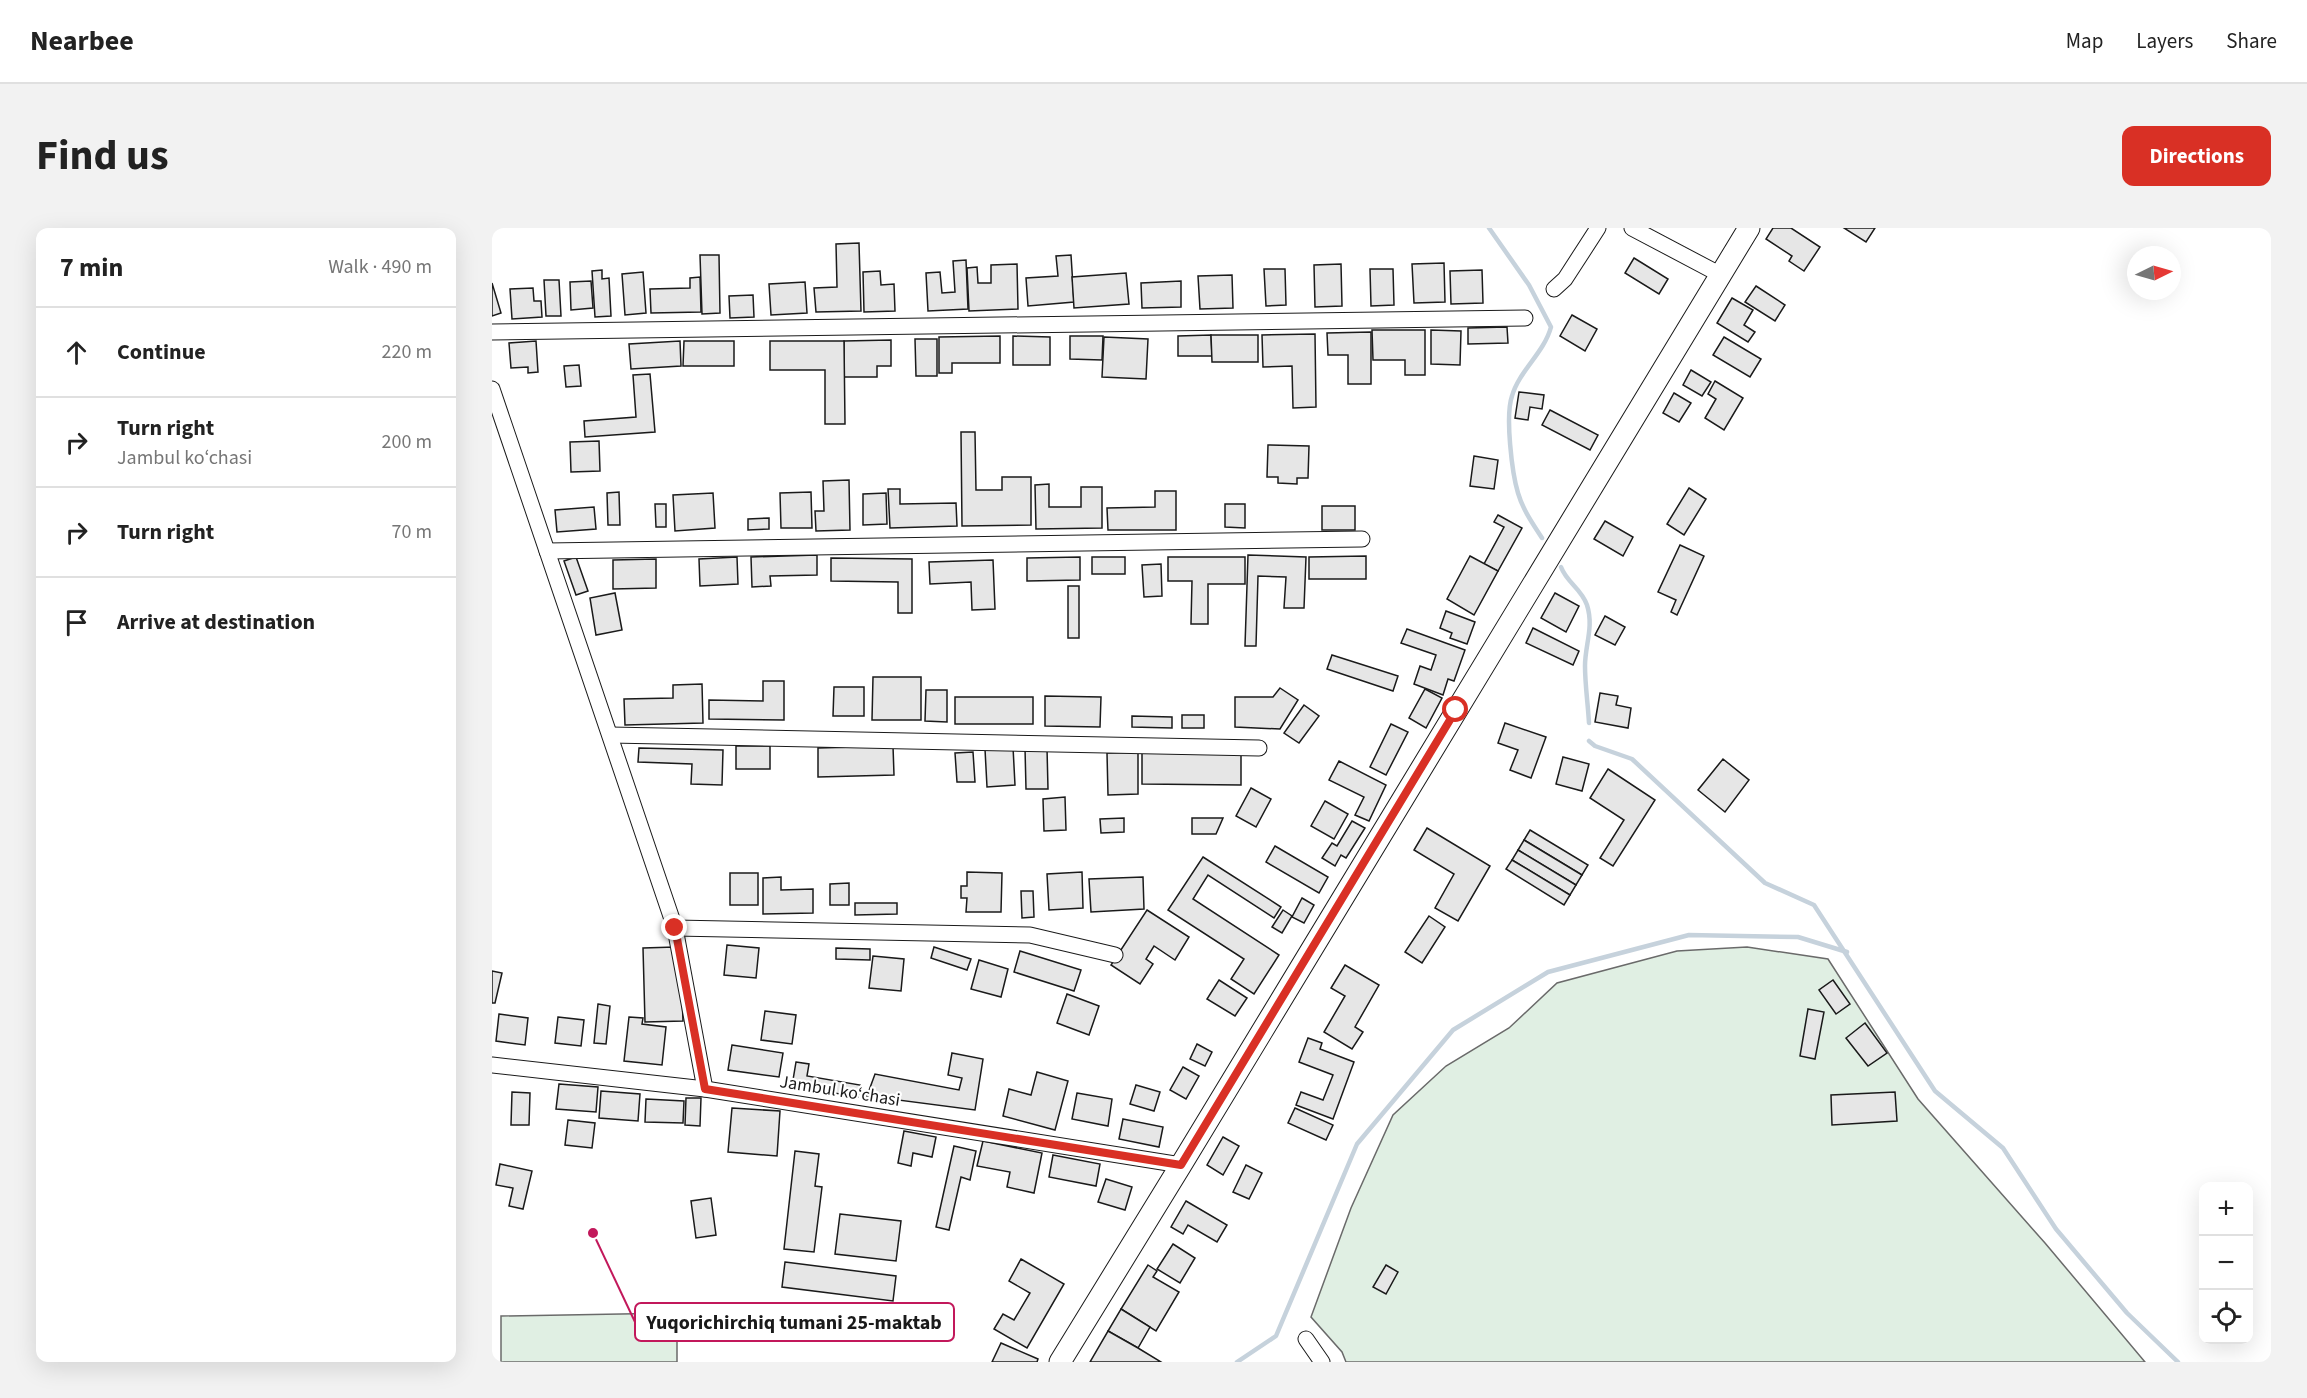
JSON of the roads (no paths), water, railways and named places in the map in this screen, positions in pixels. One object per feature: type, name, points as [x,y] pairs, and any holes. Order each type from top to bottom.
[{"type":"main road","points":[[1060,1362],[1749,228]]},
{"type":"street","points":[[1554,289],[1566,279],[1598,228]]},
{"type":"street","points":[[1632,228],[1721,275]]},
{"type":"street","points":[[492,332],[1525,318]]},
{"type":"street","points":[[492,389],[675,928],[705,1089]]},
{"type":"street","points":[[547,551],[1362,539]]},
{"type":"street","points":[[610,735],[1259,748]]},
{"type":"street","points":[[675,928],[1030,935],[1114,955]]},
{"type":"street","name":"Jambul ko‘chasi","points":[[492,1065],[705,1089],[1181,1165]]},
{"type":"street","points":[[1306,1339],[1322,1362]]},
{"type":"waterway","points":[[1489,228],[1529,285],[1551,327],[1543,345],[1515,387],[1509,417],[1512,459],[1518,493],[1525,511],[1542,538]]},
{"type":"waterway","points":[[1561,567],[1584,599],[1589,613],[1585,658],[1589,723]]},
{"type":"waterway","points":[[1589,741],[1595,746],[1632,759],[1765,883],[1814,905],[1935,1091],[2003,1148],[2056,1229],[2127,1313],[2178,1362]]},
{"type":"waterway","points":[[1237,1362],[1276,1336],[1357,1144],[1453,1030],[1548,972],[1689,935],[1798,937],[1847,952]]},
{"type":"place","name":"Yuqorichirchiq tumani 25-maktab","points":[[593,1233]]}]
